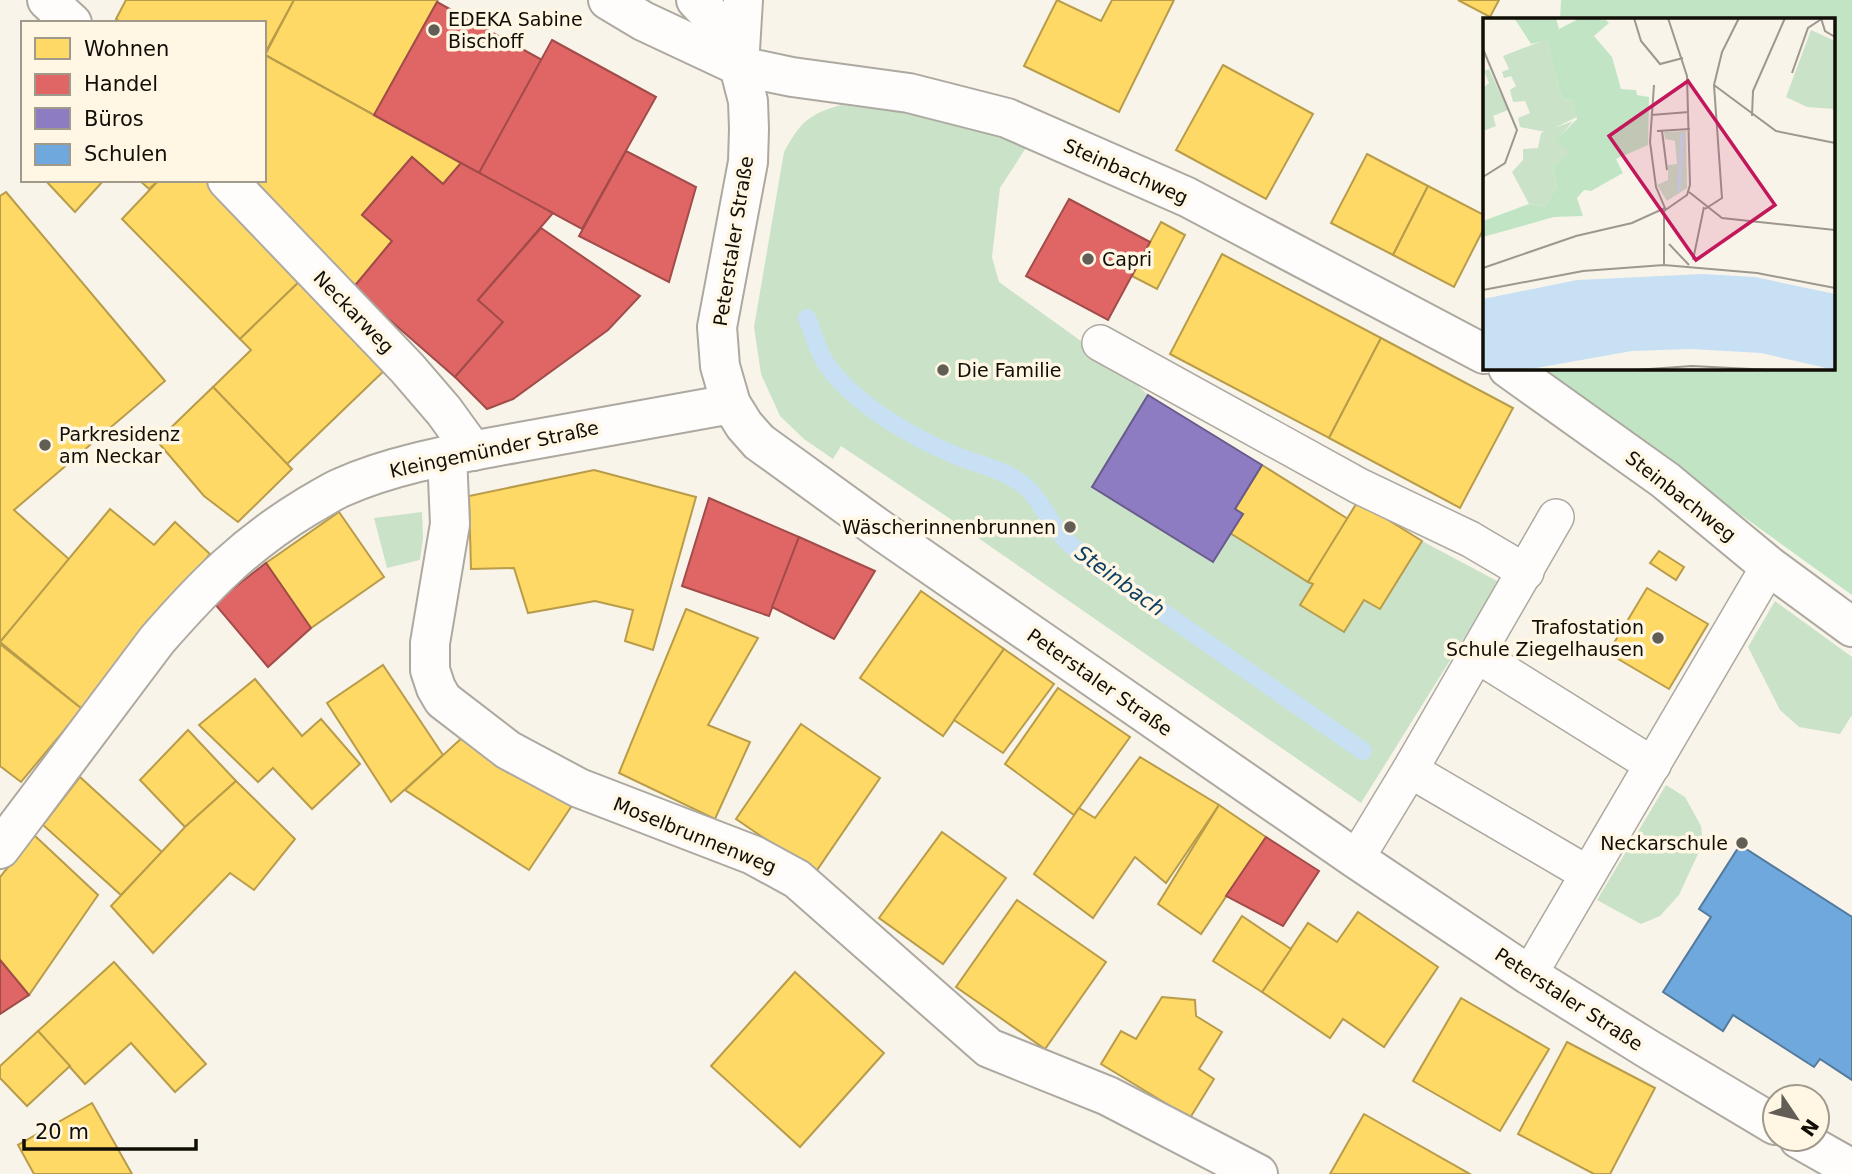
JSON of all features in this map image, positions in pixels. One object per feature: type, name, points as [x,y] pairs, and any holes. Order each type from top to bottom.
[{"type":"street","points":[[47,0],[70,21]]},
{"type":"street","points":[[608,0],[643,21],[739,66],[743,0]]},
{"type":"street","name":"Peterstaler Straße","points":[[696,0],[715,20],[739,66],[748,101],[748,162],[717,327],[720,366],[731,404],[759,442],[1356,859],[1530,975],[1761,1117]]},
{"type":"street","name":"Steinbachweg","points":[[739,66],[792,77],[909,93],[1007,118],[1187,197],[1483,354]]},
{"type":"street","name":"Neckarweg","points":[[229,182],[407,368],[444,411],[460,453]]},
{"type":"street","name":"Steinbachweg","points":[[1509,369],[1665,480],[1769,566],[1852,626]]},
{"type":"street","name":"Kleingemünder Straße","points":[[0,849],[158,640],[208,583],[253,543],[286,520],[338,489],[399,466],[731,404]]},
{"type":"street","name":"Moselbrunnenweg","points":[[460,453],[430,643],[430,670],[443,700],[508,750],[579,788],[753,855],[797,879],[989,1048],[1108,1096],[1258,1174]]},
{"type":"street","points":[[1824,1153],[1852,1169]]},
{"type":"lane","points":[[1101,343],[1347,479],[1470,539],[1526,572]]},
{"type":"lane","points":[[1356,859],[1556,517]]},
{"type":"lane","points":[[1530,975],[1769,566]]},
{"type":"lane","points":[[1477,655],[1653,765]]},
{"type":"lane","points":[[1410,770],[1588,874]]},
{"type":"green space","points":[[1561,0],[1852,0],[1852,595],[1538,369],[1834,369],[1834,18],[1560,18]]},
{"type":"green space","points":[[841,105],[947,118],[1031,140],[1000,188],[992,257],[999,282],[1124,372],[1148,395],[1092,487],[1230,533],[1313,584],[1300,605],[1344,632],[1364,600],[1380,609],[1422,541],[1499,582],[1361,803],[841,446],[833,459],[804,439],[780,416],[761,374],[754,327],[784,152],[806,121],[820,112]]},
{"type":"green space","points":[[422,512],[420,560],[387,568],[374,518]]},
{"type":"green space","points":[[1775,601],[1852,657],[1852,715],[1840,734],[1799,727],[1780,710],[1748,647]]},
{"type":"green space","points":[[1666,785],[1685,797],[1701,826],[1703,843],[1679,895],[1660,916],[1641,924],[1597,900]]},
{"type":"building: Wohnen","points":[[126,0],[294,0],[266,51],[266,21],[116,19]]},
{"type":"building: Wohnen","points":[[294,0],[438,0],[374,115],[266,56]]},
{"type":"building: Wohnen","points":[[1057,0],[1101,21],[1112,0],[1174,0],[1119,112],[1024,66]]},
{"type":"building: Wohnen","points":[[1458,0],[1499,0],[1490,17]]},
{"type":"building: Wohnen","points":[[266,56],[461,163],[443,184],[412,157],[362,215],[392,241],[353,288],[253,182],[266,182]]},
{"type":"building: Wohnen","points":[[1223,65],[1313,114],[1266,199],[1176,150]]},
{"type":"building: Wohnen","points":[[1367,154],[1428,186],[1393,255],[1331,223]]},
{"type":"building: Wohnen","points":[[47,182],[102,182],[75,212]]},
{"type":"building: Wohnen","points":[[141,182],[157,182],[149,189]]},
{"type":"building: Wohnen","points":[[157,182],[211,182],[304,277],[240,339],[122,219]]},
{"type":"building: Wohnen","points":[[1428,186],[1483,214],[1483,230],[1454,287],[1393,255]]},
{"type":"building: Wohnen","name":"Parkresidenz am Neckar","points":[[6,192],[165,381],[14,510],[70,560],[0,642],[0,196]]},
{"type":"building: Wohnen","points":[[1161,222],[1185,235],[1157,289],[1132,276]]},
{"type":"building: Wohnen","points":[[1222,254],[1381,338],[1329,438],[1170,354]]},
{"type":"building: Wohnen","points":[[304,277],[389,366],[287,464],[213,387],[251,350],[240,339]]},
{"type":"building: Wohnen","points":[[1381,338],[1513,408],[1460,508],[1329,438]]},
{"type":"building: Wohnen","points":[[213,387],[292,469],[238,522],[204,496],[157,441]]},
{"type":"building: Wohnen","points":[[1262,465],[1348,519],[1308,582],[1230,533],[1243,514],[1235,509]]},
{"type":"building: Wohnen","points":[[594,470],[696,497],[653,650],[625,641],[633,610],[595,601],[528,613],[514,568],[471,569],[469,496]]},
{"type":"building: Wohnen","points":[[1358,501],[1422,541],[1380,609],[1364,600],[1344,632],[1300,605],[1313,584],[1308,582]]},
{"type":"building: Wohnen","points":[[110,509],[154,545],[175,522],[210,554],[82,709],[0,642]]},
{"type":"building: Wohnen","points":[[339,512],[384,577],[311,628],[266,563]]},
{"type":"building: Wohnen","points":[[1659,551],[1684,567],[1676,580],[1650,563]]},
{"type":"building: Wohnen","name":"Trafostation Schule Ziegelhausen","points":[[1647,588],[1708,624],[1669,689],[1608,653]]},
{"type":"building: Wohnen","points":[[921,591],[1004,649],[943,736],[860,678]]},
{"type":"building: Wohnen","points":[[686,609],[758,638],[708,725],[750,742],[715,819],[619,773]]},
{"type":"building: Wohnen","points":[[0,644],[82,709],[21,782],[0,766]]},
{"type":"building: Wohnen","points":[[1004,649],[1054,684],[1003,753],[954,720]]},
{"type":"building: Wohnen","points":[[383,665],[443,755],[391,802],[327,703]]},
{"type":"building: Wohnen","points":[[255,679],[302,736],[321,719],[360,764],[312,809],[273,768],[258,782],[199,725]]},
{"type":"building: Wohnen","points":[[1058,688],[1130,737],[1074,815],[1005,764]]},
{"type":"building: Wohnen","points":[[801,724],[880,778],[815,873],[736,819]]},
{"type":"building: Wohnen","points":[[188,730],[236,781],[185,827],[140,780]]},
{"type":"building: Wohnen","points":[[464,736],[573,804],[529,870],[405,790]]},
{"type":"building: Wohnen","points":[[1140,757],[1219,805],[1166,883],[1135,857],[1093,918],[1034,874],[1079,808],[1095,818]]},
{"type":"building: Wohnen","points":[[80,777],[162,852],[121,895],[43,825]]},
{"type":"building: Wohnen","points":[[236,781],[295,839],[254,890],[230,873],[153,953],[111,906],[185,827]]},
{"type":"building: Wohnen","points":[[1219,805],[1266,837],[1201,934],[1158,904]]},
{"type":"building: Wohnen","points":[[942,832],[1006,878],[943,964],[879,918]]},
{"type":"building: Wohnen","points":[[34,835],[98,895],[29,995],[0,960],[0,877]]},
{"type":"building: Wohnen","points":[[1017,900],[1106,962],[1045,1049],[956,987]]},
{"type":"building: Wohnen","points":[[1358,912],[1438,967],[1384,1047],[1343,1019],[1330,1038],[1262,992],[1308,923],[1337,942]]},
{"type":"building: Wohnen","points":[[1242,916],[1291,949],[1262,992],[1213,961]]},
{"type":"building: Wohnen","points":[[114,962],[206,1064],[175,1092],[131,1043],[85,1084],[38,1031]]},
{"type":"building: Wohnen","points":[[795,972],[884,1053],[800,1147],[711,1066]]},
{"type":"building: Wohnen","points":[[1162,997],[1195,1000],[1196,1016],[1222,1032],[1199,1069],[1214,1079],[1190,1118],[1101,1064],[1121,1031],[1136,1039]]},
{"type":"building: Wohnen","points":[[1461,998],[1549,1049],[1500,1131],[1413,1081]]},
{"type":"building: Wohnen","points":[[38,1031],[70,1066],[27,1106],[0,1078],[0,1066]]},
{"type":"building: Wohnen","points":[[1567,1042],[1655,1088],[1610,1174],[1594,1174],[1518,1134]]},
{"type":"building: Wohnen","points":[[92,1103],[132,1174],[34,1174],[18,1145]]},
{"type":"building: Wohnen","points":[[1364,1114],[1470,1174],[1330,1174]]},
{"type":"building: Handel","points":[[437,2],[542,60],[479,173],[374,115]]},
{"type":"building: Handel","points":[[552,40],[656,97],[582,229],[479,173]]},
{"type":"building: Handel","points":[[626,151],[696,187],[669,282],[579,236]]},
{"type":"building: Handel","points":[[412,157],[443,184],[461,163],[553,213],[478,300],[503,322],[455,377],[353,288],[392,241],[362,215]]},
{"type":"building: Handel","name":"Capri","points":[[1069,199],[1150,242],[1108,320],[1026,276]]},
{"type":"building: Handel","points":[[541,228],[640,296],[608,330],[513,399],[487,409],[455,377],[503,322],[478,300]]},
{"type":"building: Handel","points":[[709,498],[799,537],[769,616],[682,586]]},
{"type":"building: Handel","points":[[799,537],[875,571],[834,639],[772,607]]},
{"type":"building: Handel","points":[[266,563],[311,628],[268,667],[214,603]]},
{"type":"building: Handel","points":[[1266,837],[1319,871],[1283,926],[1226,896]]},
{"type":"building: Handel","points":[[0,960],[29,995],[0,1014]]},
{"type":"building: Büros","points":[[1148,395],[1262,465],[1235,509],[1243,514],[1213,562],[1092,487]]},
{"type":"building: Schulen","points":[[1740,845],[1852,917],[1852,1080],[1820,1059],[1814,1067],[1733,1015],[1723,1031],[1663,992],[1711,917],[1699,909]]},
{"type":"waterway","name":"Steinbach","points":[[807,318],[825,362],[851,392],[868,406],[923,440],[1018,481],[1032,493],[1064,538],[1092,563],[1363,751]]},
{"type":"place","name":"EDEKA Sabine Bischoff","points":[[434,30]]},
{"type":"place","name":"Capri","points":[[1088,259]]},
{"type":"place","name":"Die Familie","points":[[943,370]]},
{"type":"place","name":"Parkresidenz am Neckar","points":[[45,445]]},
{"type":"place","name":"Wäscherinnenbrunnen","points":[[1070,527]]},
{"type":"place","name":"Trafostation Schule Ziegelhausen","points":[[1658,638]]},
{"type":"place","name":"Neckarschule","points":[[1742,843]]}]
